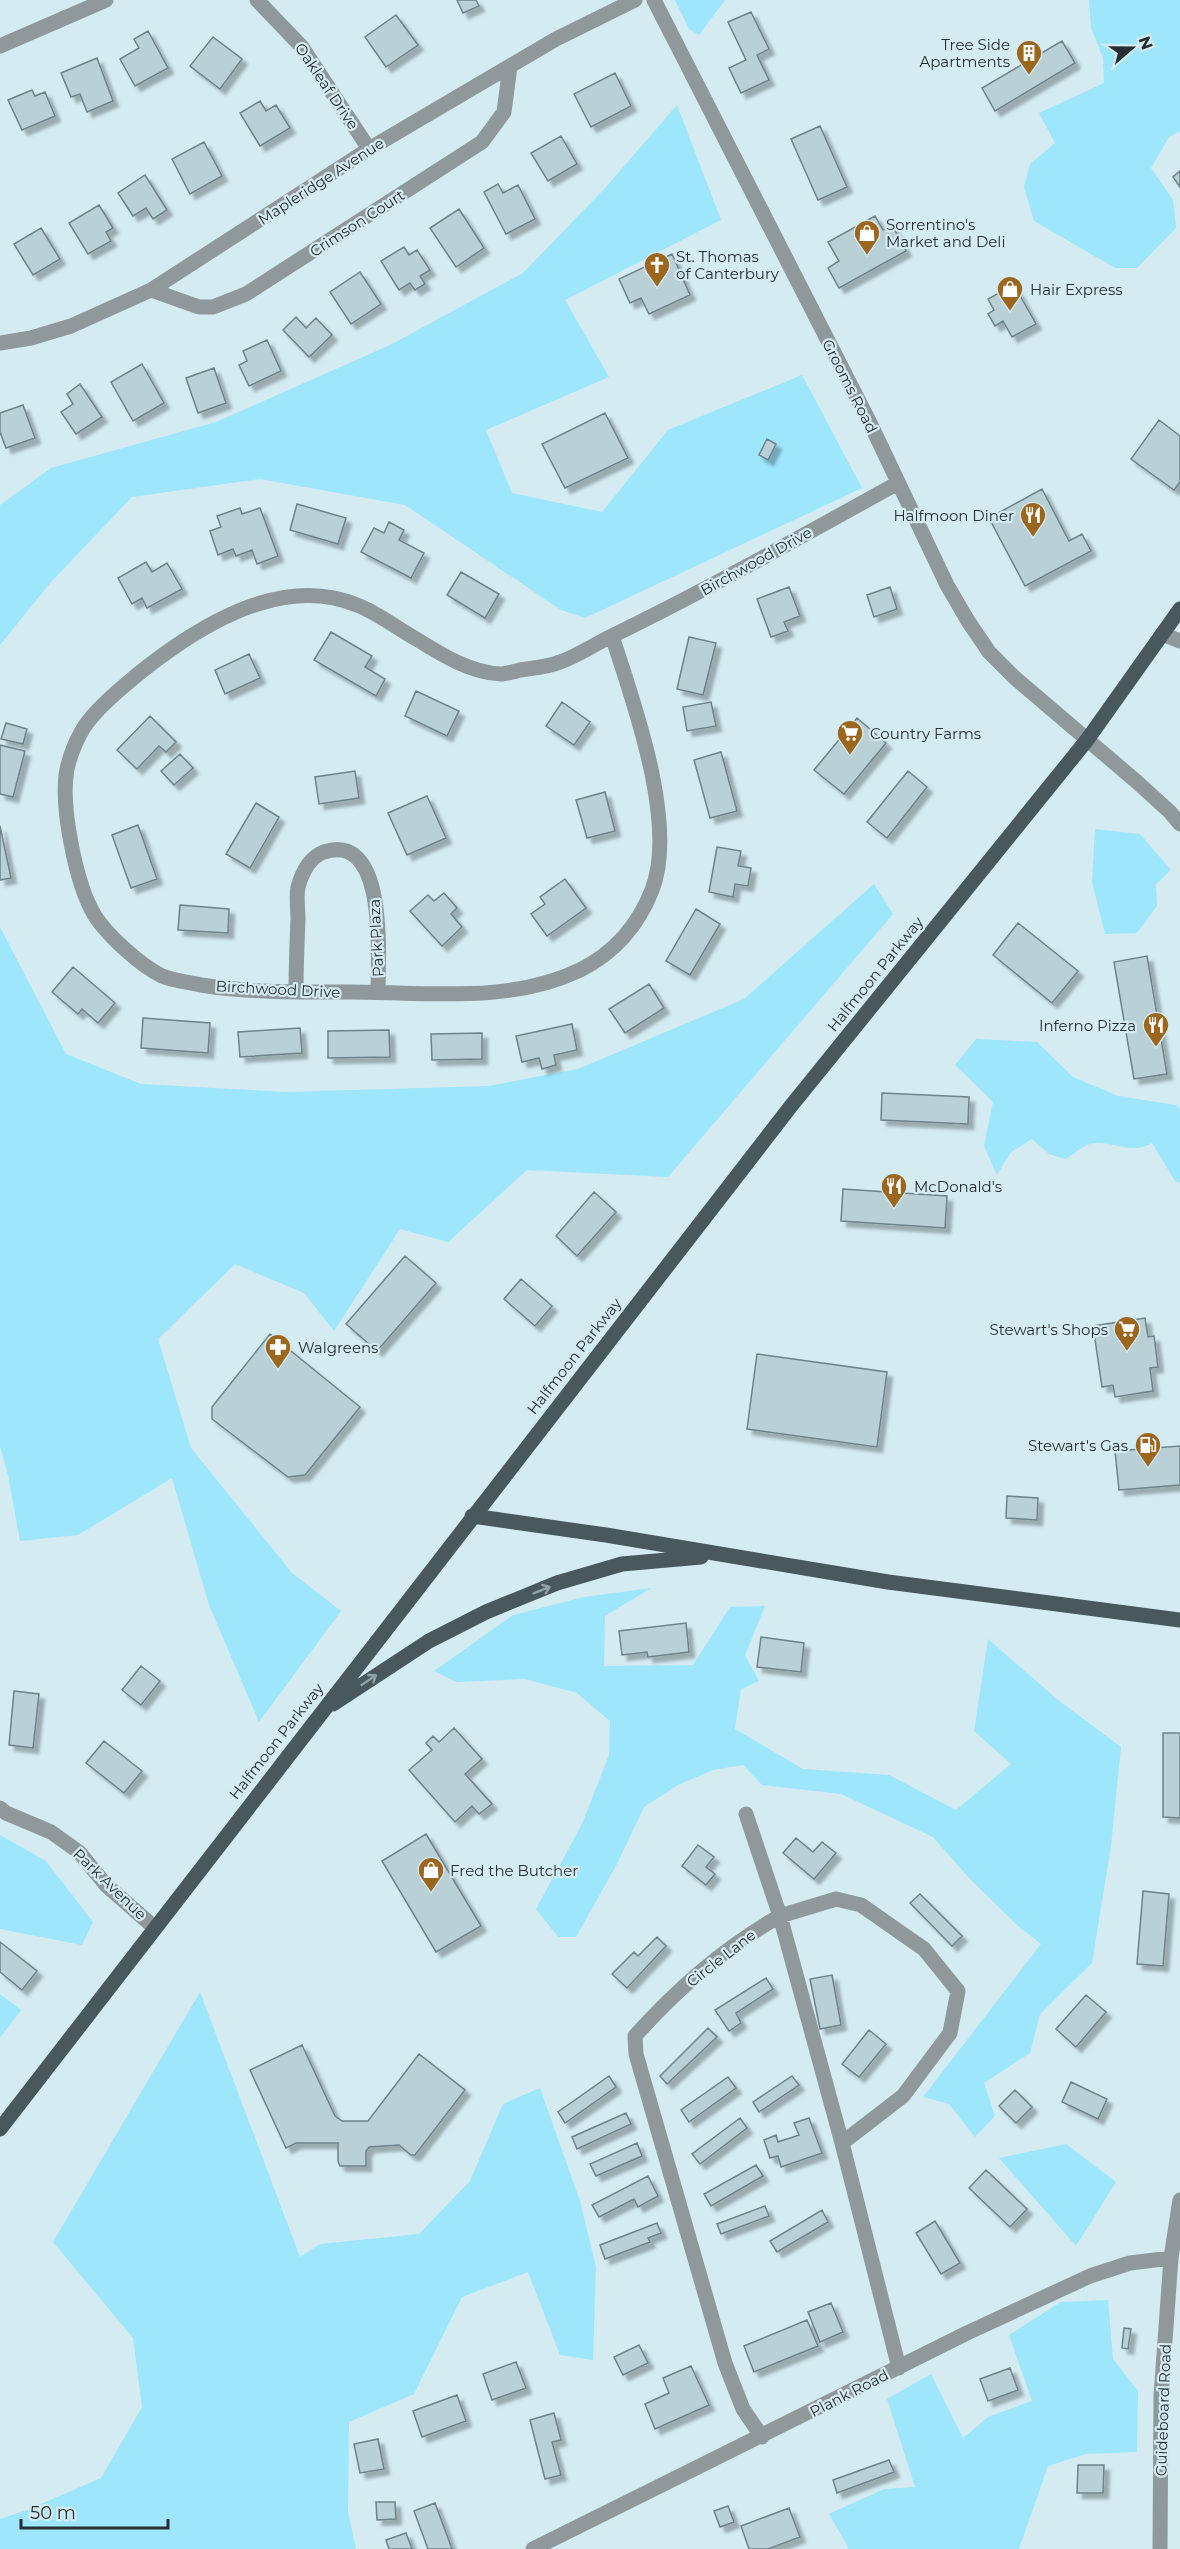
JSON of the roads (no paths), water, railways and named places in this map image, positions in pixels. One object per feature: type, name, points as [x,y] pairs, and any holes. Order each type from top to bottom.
[{"type":"main road","name":"Halfmoon Parkway","points":[[0,2129],[472,1516],[792,1106],[1087,740],[1180,609]]},
{"type":"main road","points":[[472,1516],[606,1535],[888,1581],[1180,1620]]},
{"type":"main road","points":[[321,1712],[429,1641],[486,1612],[547,1587],[622,1564],[721,1555]]},
{"type":"street","points":[[0,46],[106,0]]},
{"type":"street","name":"Oakleaf Drive","points":[[256,0],[302,47],[369,149]]},
{"type":"street","name":"Mapleridge Avenue","points":[[0,343],[31,338],[71,326],[152,290],[369,149],[556,39],[635,0]]},
{"type":"street","name":"Grooms Road","points":[[654,0],[870,423],[947,585],[989,652],[1015,678],[1087,740]]},
{"type":"street","name":"Crimson Court","points":[[152,290],[199,308],[213,307],[246,294],[482,142],[504,111],[510,66]]},
{"type":"street","name":"Birchwood Drive","points":[[612,636],[639,720],[660,817],[654,886],[635,924],[617,946],[576,972],[538,984],[495,991],[426,996],[378,992],[230,989],[169,979],[146,968],[95,916],[78,873],[68,828],[67,771],[78,739],[87,722],[135,676],[170,649],[224,618],[271,599],[297,594],[339,599],[359,605],[454,662],[502,674],[559,663],[612,636],[667,609],[898,483]]},
{"type":"street","points":[[1162,634],[1180,641]]},
{"type":"street","points":[[1087,740],[1145,789],[1180,824]]},
{"type":"street","name":"Park Plaza","points":[[296,992],[298,887],[308,865],[316,855],[332,849],[358,858],[367,871],[376,898],[378,992]]},
{"type":"street","name":"Park Avenue","points":[[0,1808],[6,1813],[51,1833],[79,1852],[106,1885],[155,1928]]},
{"type":"street","points":[[746,1814],[780,1916],[842,2143],[898,2368]]},
{"type":"street","points":[[780,1916],[836,1899],[861,1905],[924,1949],[958,1991],[950,2033],[903,2096],[842,2143]]},
{"type":"street","name":"Circle Lane","points":[[762,2437],[743,2409],[725,2363],[636,2054],[635,2036],[658,2010],[722,1953],[747,1934],[780,1916]]},
{"type":"street","name":"Guideboard Road","points":[[1160,2549],[1161,2396],[1171,2258],[1180,2200]]},
{"type":"street","name":"Plank Road","points":[[533,2549],[898,2368],[1090,2276],[1130,2263],[1171,2258]]},
{"type":"place","name":"Tree Side Apartments","points":[[1029,76]]},
{"type":"place","name":"Sorrentino's Market and Deli","points":[[867,256]]},
{"type":"place","name":"St. Thomas of Canterbury","points":[[657,288]]},
{"type":"place","name":"Hair Express","points":[[1010,312]]},
{"type":"place","name":"Halfmoon Diner","points":[[1033,538]]},
{"type":"place","name":"Country Farms","points":[[850,756]]},
{"type":"place","name":"Inferno Pizza","points":[[1156,1048]]},
{"type":"place","name":"McDonald's","points":[[894,1209]]},
{"type":"place","name":"Stewart's Shops","points":[[1127,1352]]},
{"type":"place","name":"Walgreens","points":[[278,1370]]},
{"type":"place","name":"Stewart's Gas","points":[[1148,1468]]},
{"type":"place","name":"Fred the Butcher","points":[[431,1893]]}]
